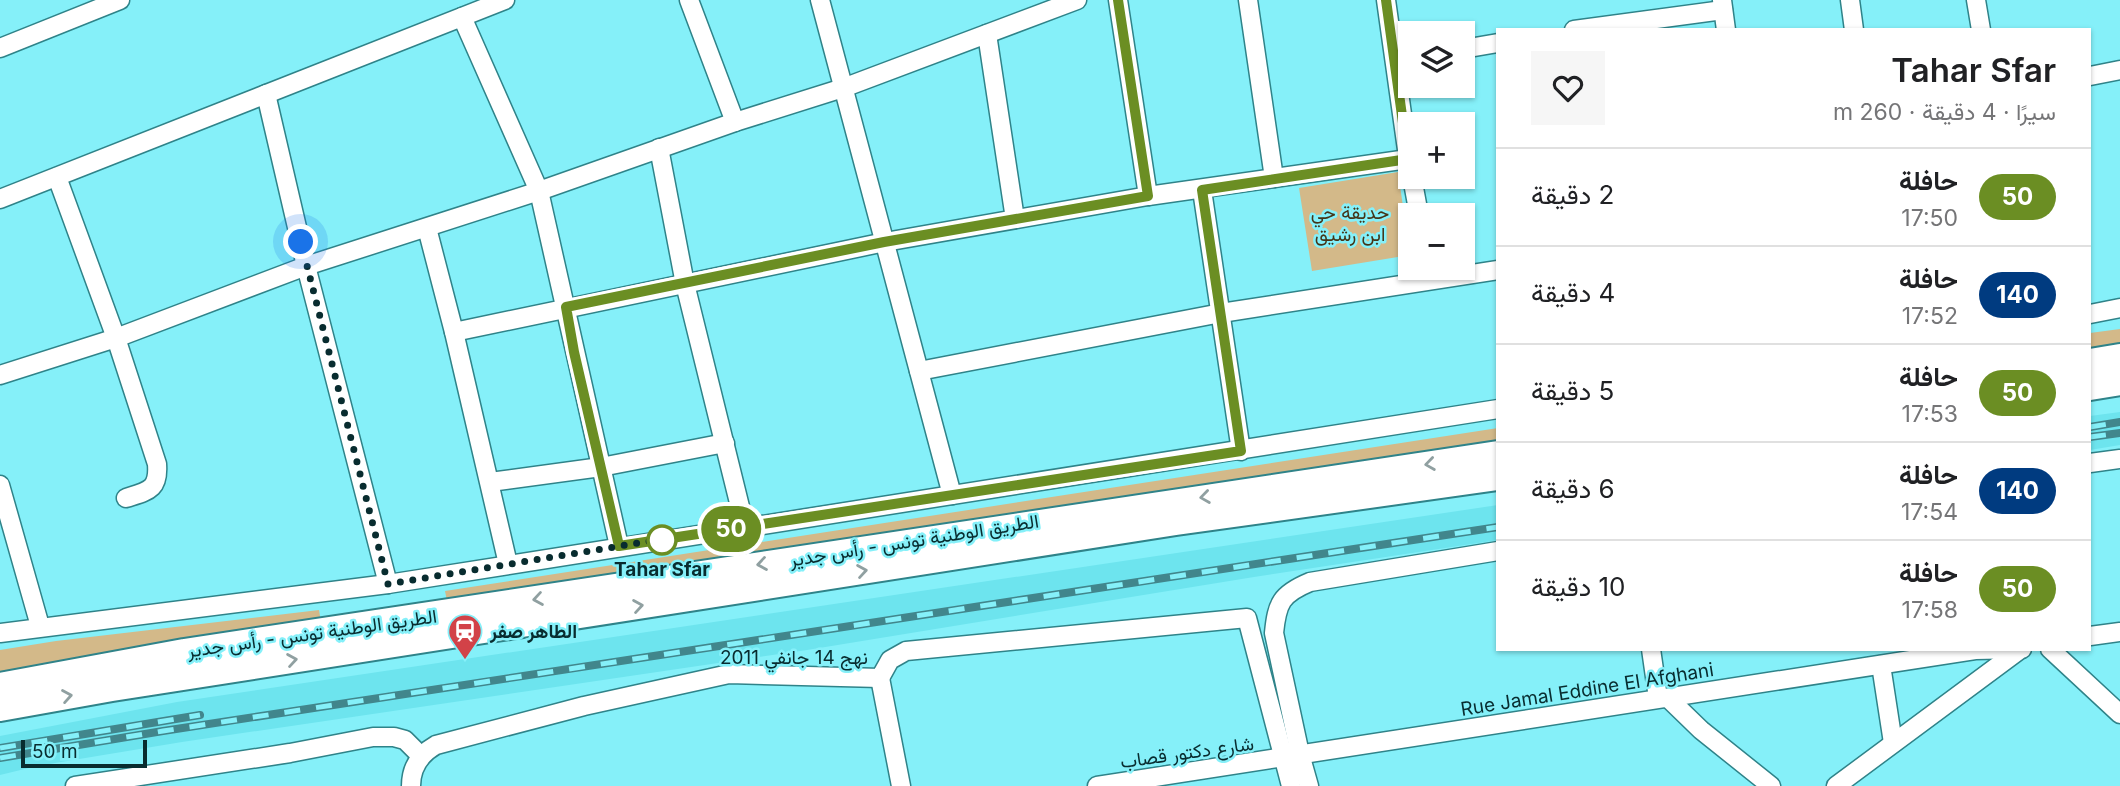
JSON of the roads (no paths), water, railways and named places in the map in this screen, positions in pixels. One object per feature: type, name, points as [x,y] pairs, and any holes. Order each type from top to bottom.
[{"type":"highway","points":[[2091,362],[2120,357]]},
{"type":"highway","points":[[2091,387],[2120,382]]},
{"type":"highway","name":"الطريق الوطنية تونس - رأس جدير","points":[[0,686],[184,652],[1496,454]]},
{"type":"highway","name":"الطريق الوطنية تونس - رأس جدير","points":[[0,708],[153,681],[1163,524],[1496,477]]},
{"type":"street","points":[[0,48],[120,0]]},
{"type":"street","points":[[0,199],[505,0]]},
{"type":"street","points":[[689,0],[734,122]]},
{"type":"street","points":[[820,0],[952,495]]},
{"type":"street","points":[[0,375],[116,338],[306,266],[539,191],[734,122],[843,88],[1077,0]]},
{"type":"street","points":[[1118,0],[1148,196]]},
{"type":"street","points":[[1248,0],[1274,178]]},
{"type":"street","points":[[1386,0],[1398,44]]},
{"type":"street","points":[[1850,0],[1854,28]]},
{"type":"street","points":[[1976,0],[1981,28]]},
{"type":"street","points":[[1592,28],[1722,5],[1726,28]]},
{"type":"street","points":[[463,17],[539,191],[619,546]]},
{"type":"street","points":[[987,34],[1015,219]]},
{"type":"street","points":[[1475,47],[1496,43]]},
{"type":"street","points":[[2091,76],[2120,70]]},
{"type":"street","points":[[266,94],[306,266],[388,584]]},
{"type":"street","points":[[659,148],[685,284],[745,527]]},
{"type":"street","points":[[454,332],[884,242],[1148,196],[1274,178],[1398,170]]},
{"type":"street","points":[[57,177],[116,338],[158,464],[155,484],[150,489],[126,498]]},
{"type":"street","points":[[1202,190],[1241,451]]},
{"type":"street","points":[[427,228],[508,564]]},
{"type":"street","points":[[1475,272],[1496,271]]},
{"type":"street","points":[[919,371],[1398,280]]},
{"type":"street","points":[[2091,314],[2120,308]]},
{"type":"street","points":[[0,633],[388,584],[1496,409]]},
{"type":"street","points":[[490,482],[601,467],[725,443]]},
{"type":"street","points":[[2091,463],[2120,459]]},
{"type":"street","points":[[0,485],[40,626]]},
{"type":"street","points":[[1291,786],[1292,757],[1274,634],[1275,615],[1281,599],[1310,582],[1496,551]]},
{"type":"street","name":"نهج 14 جانفي 2011","points":[[421,755],[436,745],[584,706],[729,674],[880,678],[890,660],[906,651],[1247,618],[1292,757]]},
{"type":"street","points":[[2091,636],[2120,632]]},
{"type":"street","points":[[1651,651],[1663,698],[1771,786]]},
{"type":"street","name":"Rue Jamal Eddine El Afghani","points":[[1292,757],[1969,651]]},
{"type":"street","points":[[1836,786],[2019,651]]},
{"type":"street","points":[[2052,651],[2120,714]]},
{"type":"street","points":[[1881,665],[1893,744]]},
{"type":"street","points":[[880,678],[901,786]]},
{"type":"street","points":[[75,786],[128,781],[373,737],[405,740],[421,755],[413,771],[411,786]]},
{"type":"street","points":[[1292,757],[1309,786]]},
{"type":"street","name":"شارع دكتور قصاب","points":[[1097,786],[1168,781],[1292,757]]},
{"type":"railway","points":[[2091,427],[2120,422]]},
{"type":"railway","points":[[2091,437],[2120,433]]},
{"type":"railway","points":[[0,758],[1496,527]]},
{"type":"railway","points":[[0,748],[200,715]]},
{"type":"place","name":"Tahar Sfar","points":[[662,540]]},
{"type":"place","name":"الطاهر صفر","points":[[465,661]]},
{"type":"park label","name":"حديقة حي ابن رشيق","points":[[1350,223]]}]
